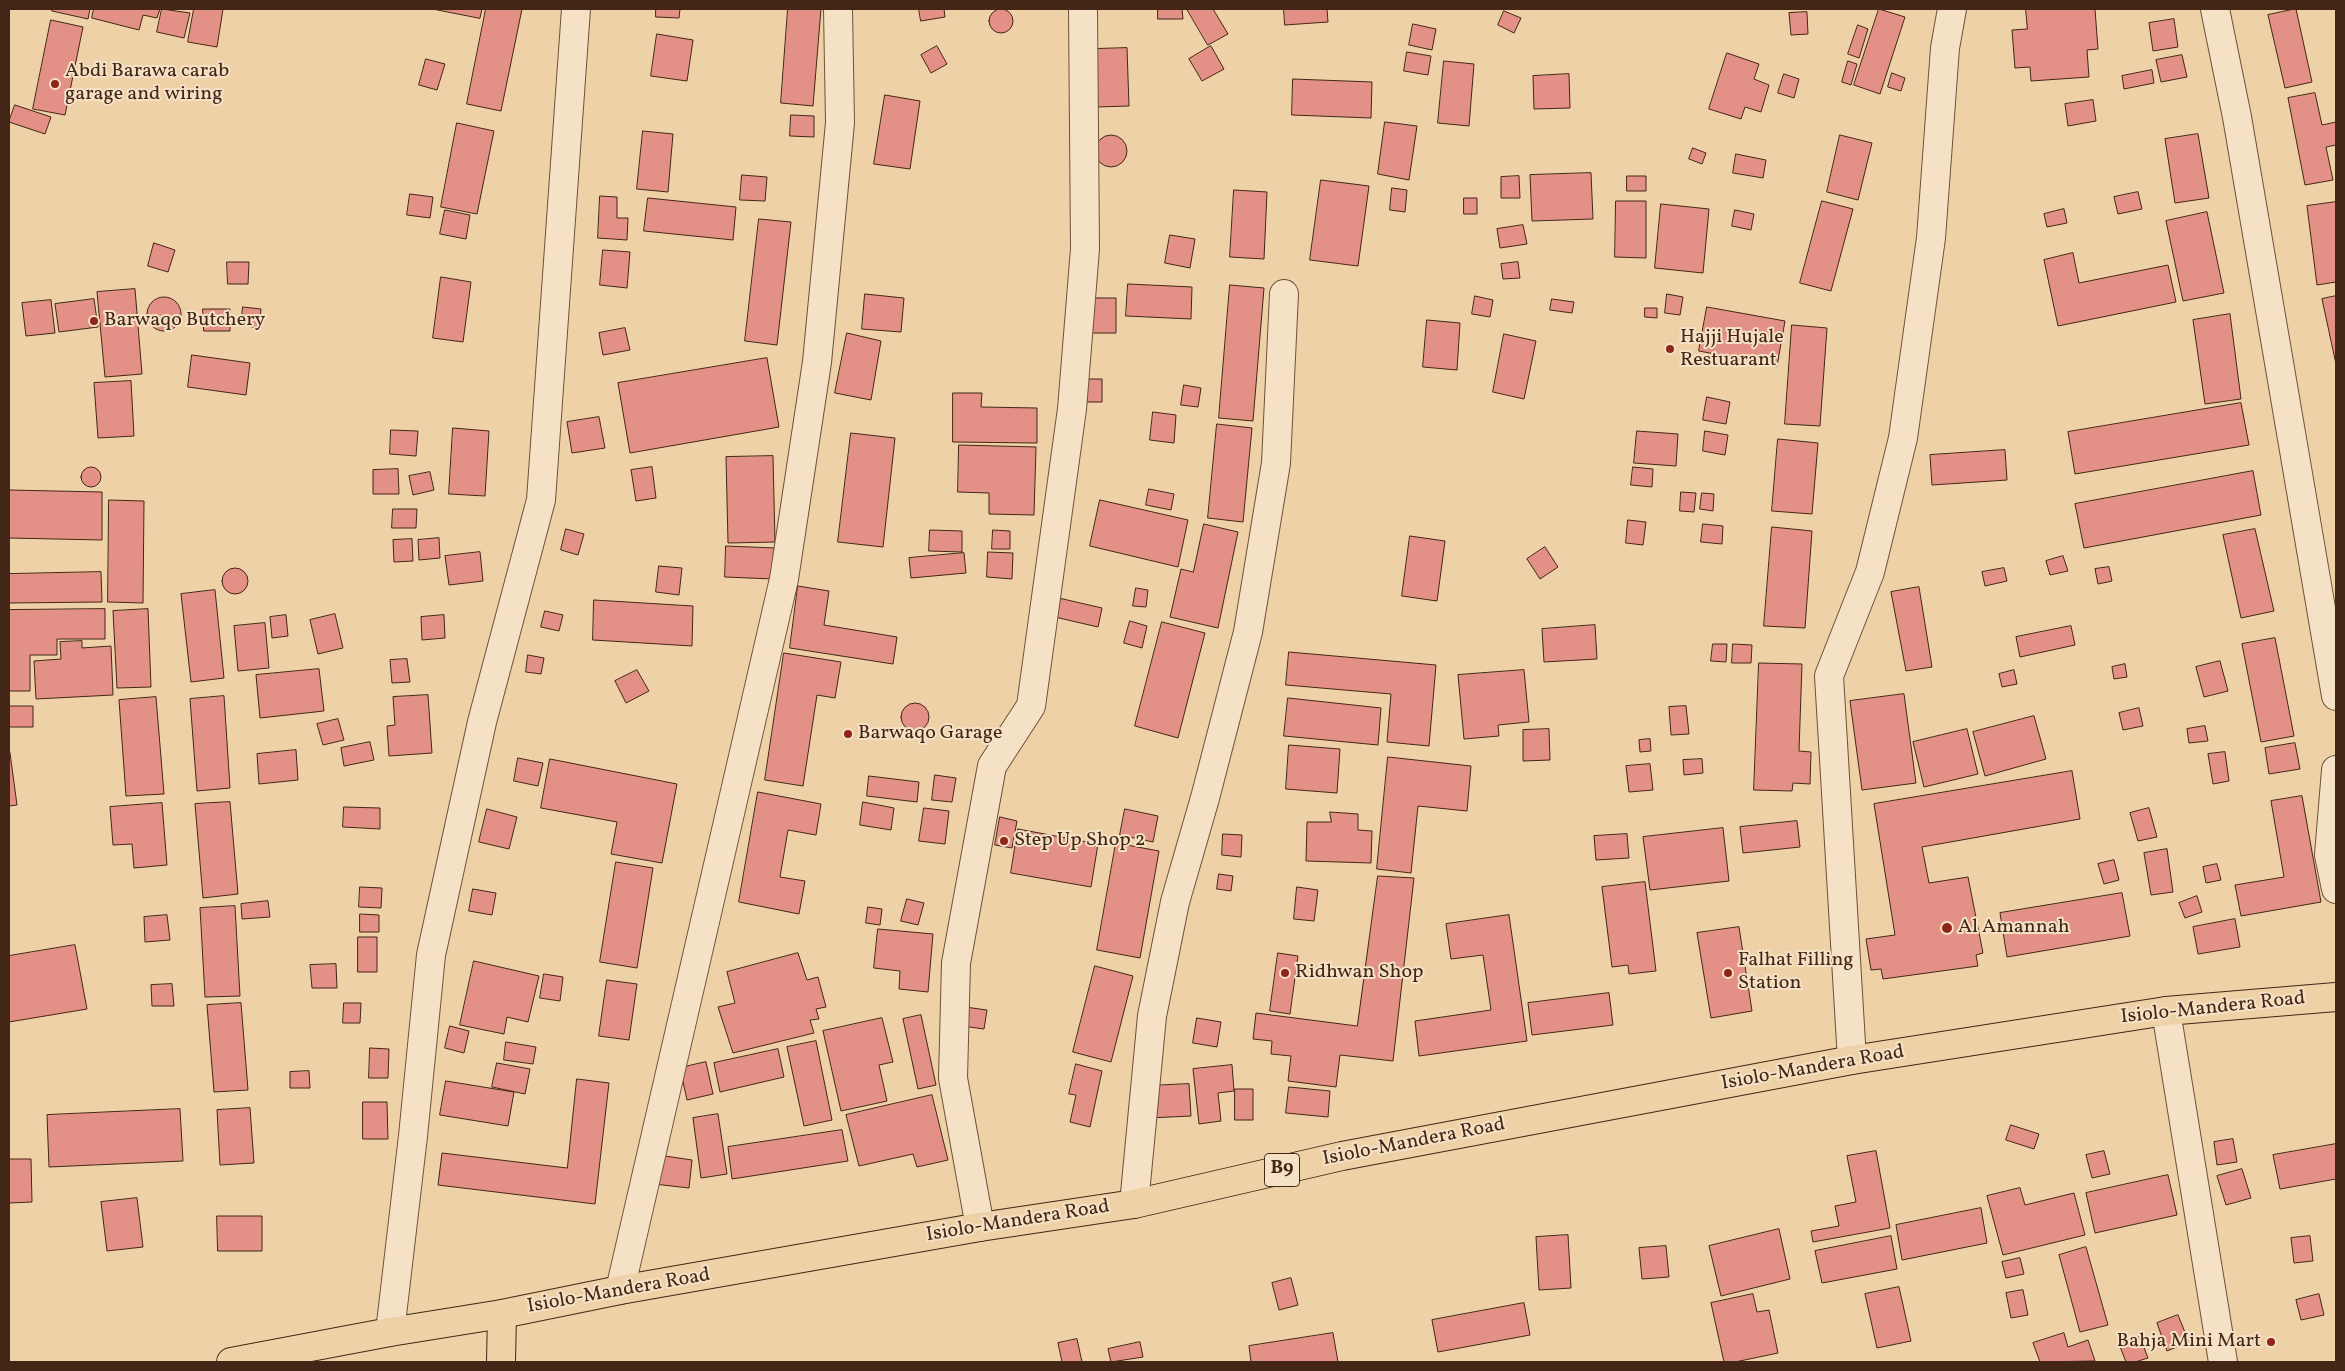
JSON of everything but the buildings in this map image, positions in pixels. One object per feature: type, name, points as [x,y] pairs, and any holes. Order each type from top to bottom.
[{"type":"main road","name":"Isiolo-Mandera Road","points":[[231,1362],[390,1332],[502,1314],[620,1290],[980,1227],[1134,1204],[1342,1156],[1852,1060],[2166,1011],[2336,996]]},
{"type":"main road","points":[[501,1362],[502,1314]]},
{"type":"street","points":[[390,1332],[413,1136],[431,955],[482,722],[541,500],[576,9]]},
{"type":"street","points":[[620,1290],[784,579],[820,333],[840,122],[838,9]]},
{"type":"street","points":[[980,1227],[953,1078],[956,963],[992,766],[1031,706],[1072,409],[1085,250],[1083,9]]},
{"type":"street","points":[[1852,1060],[1829,676],[1870,572],[1903,438],[1931,238],[1945,48],[1952,9]]},
{"type":"street","points":[[2215,9],[2237,117],[2336,696]]},
{"type":"street","points":[[1134,1204],[1152,1016],[1175,902],[1205,798],[1248,632],[1275,472],[1284,294]]},
{"type":"street","points":[[2336,770],[2329,855],[2336,889]]},
{"type":"street","points":[[2166,1011],[2223,1362]]},
{"type":"place","name":"Abdi Barawa carab garage and wiring","points":[[55,84]]},
{"type":"place","name":"Barwaqo Butchery","points":[[94,321]]},
{"type":"place","name":"Hajji Hujale Restuarant","points":[[1670,349]]},
{"type":"place","name":"Barwaqo Garage","points":[[848,734]]},
{"type":"place","name":"Step Up Shop 2","points":[[1004,841]]},
{"type":"place","name":"Al Amannah","points":[[1947,928]]},
{"type":"place","name":"Ridhwan Shop","points":[[1285,973]]},
{"type":"place","name":"Falhat Filling Station","points":[[1728,973]]},
{"type":"place","name":"Bahja Mini Mart","points":[[2271,1342]]}]
